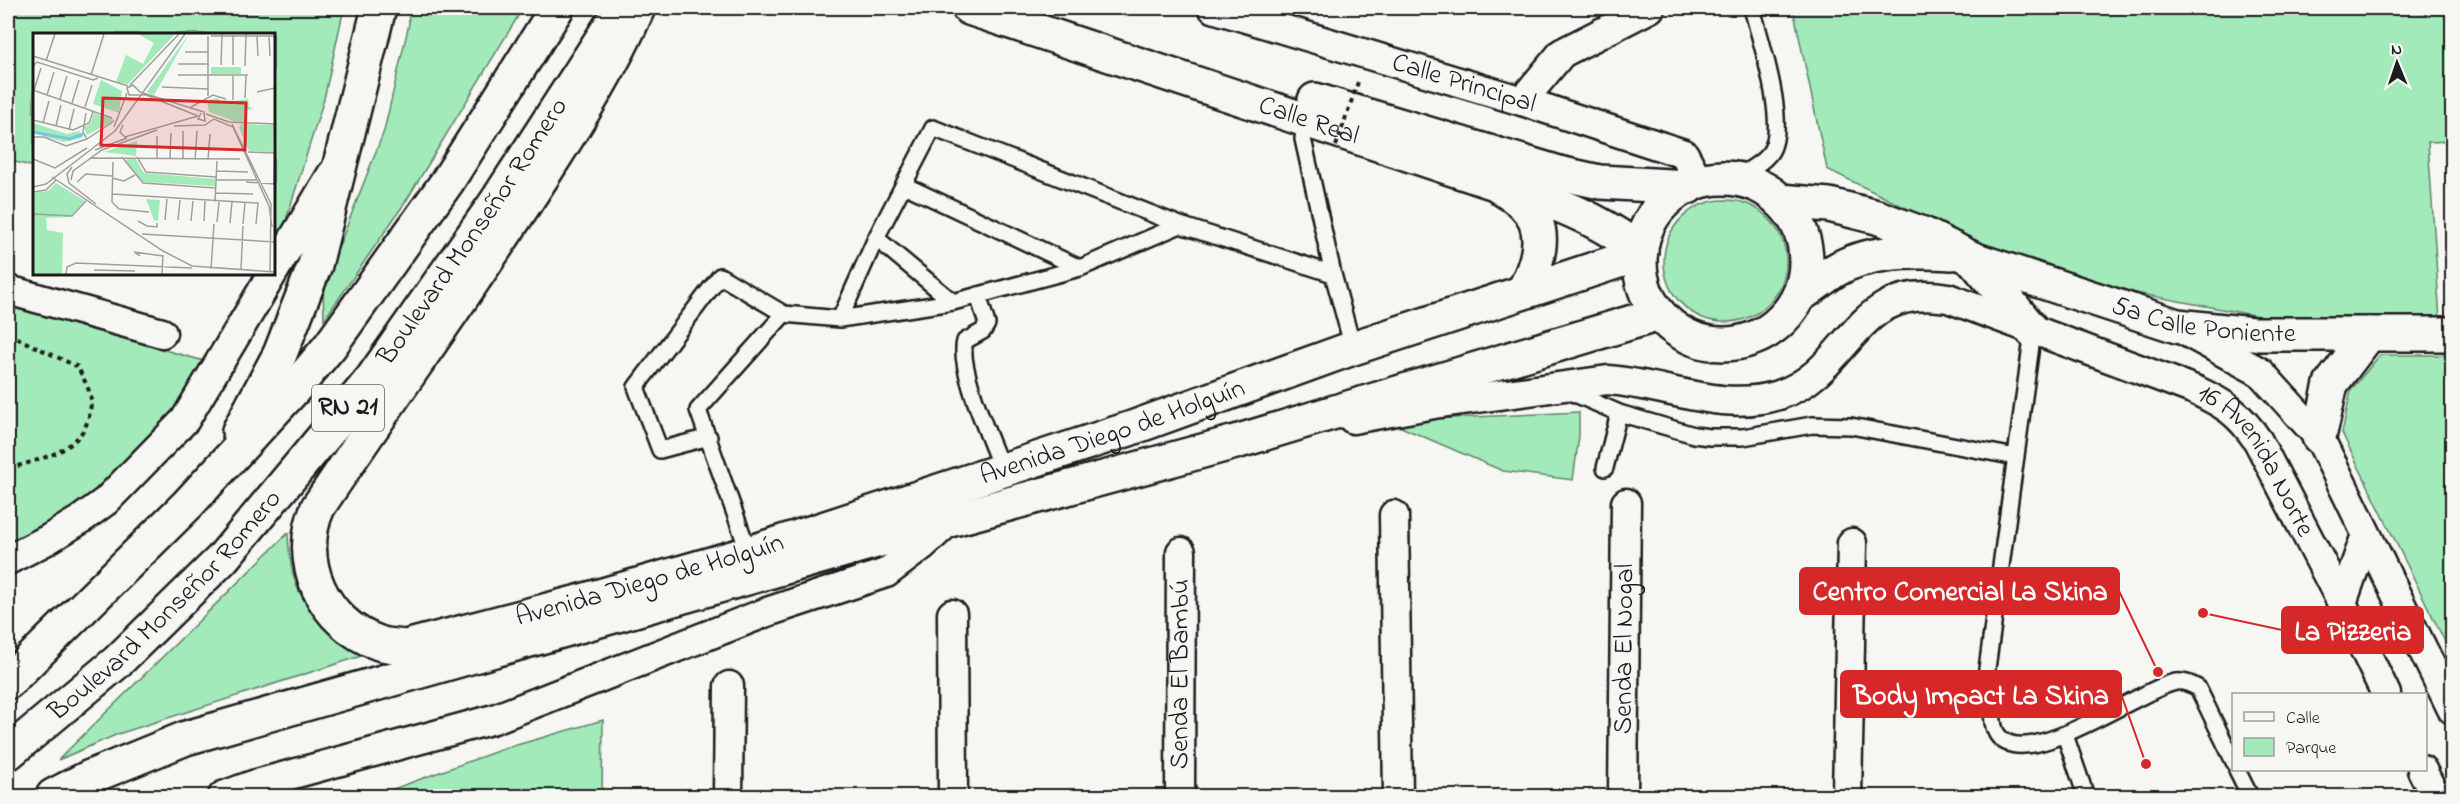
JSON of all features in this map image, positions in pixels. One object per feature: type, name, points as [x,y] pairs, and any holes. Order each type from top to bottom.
[{"type":"main road","points":[[188,504],[243,425],[280,354],[315,265],[379,8]]},
{"type":"main road","name":"Boulevard Monseñor Romero","points":[[42,649],[188,504],[294,388],[336,337],[447,182],[557,8]]},
{"type":"main road","name":"Boulevard Monseñor Romero","points":[[8,753],[117,662],[222,559],[365,388],[495,204],[622,8]]},
{"type":"main road","name":"Avenida Diego de Holguín","points":[[638,8],[603,81],[516,217],[318,507],[312,520],[309,537],[311,568],[323,599],[356,632],[380,644],[406,647],[575,603],[749,553],[1129,429],[1353,348],[1641,252]]},
{"type":"main road","name":"Calle Real","points":[[969,8],[1577,212],[1610,228],[1641,252]]},
{"type":"main road","name":"Calle Real","points":[[1038,8],[1305,97],[1559,173],[1600,182],[1694,184]]},
{"type":"main road","points":[[1734,179],[1759,187],[1780,201],[1796,220],[1804,244],[1806,270],[1800,296],[1776,325],[1765,333],[1741,342],[1715,344],[1690,337],[1668,323],[1659,314],[1645,288],[1641,269],[1641,252],[1645,233],[1655,214],[1670,198],[1694,184],[1734,179]]},
{"type":"main road","points":[[1494,183],[1526,206],[1539,235],[1535,269],[1523,292]]},
{"type":"main road","name":"5a Calle Poniente","points":[[1780,201],[1829,206],[1877,217],[1923,234],[1969,257],[2177,326],[2252,334],[2452,334]]},
{"type":"main road","name":"5a Calle Poniente","points":[[1800,296],[1836,270],[1878,255],[1922,251],[1969,257]]},
{"type":"main road","points":[[1969,257],[2033,331]]},
{"type":"main road","name":"Avenida Diego de Holguín","points":[[53,796],[90,777],[186,738],[950,520],[1239,441],[1659,314]]},
{"type":"main road","points":[[2319,437],[2331,384],[2369,334]]},
{"type":"main road","points":[[8,675],[42,649]]},
{"type":"main road","points":[[8,682],[42,649]]},
{"type":"street","name":"Calle Principal","points":[[1213,8],[1522,101],[1684,154],[1694,184]]},
{"type":"street","points":[[1522,101],[1562,53],[1650,8]]},
{"type":"street","points":[[274,271],[341,159]]},
{"type":"street","points":[[8,560],[55,536],[105,501],[185,420],[272,274]]},
{"type":"street","points":[[8,290],[162,333]]},
{"type":"street","name":"16 Avenida Norte","points":[[1239,441],[1434,404],[1608,380],[1626,381],[1720,401],[1759,400],[1780,394],[1816,374],[1866,319],[1892,301],[1905,297],[1948,298],[2195,390],[2244,420],[2258,441],[2342,603],[2386,693]]},
{"type":"street","name":"16 Avenida Norte","points":[[2177,326],[2260,372],[2319,437],[2452,709]]},
{"type":"street","name":"Senda El Nogal","points":[[1623,796],[1626,503]]},
{"type":"street","points":[[1394,514],[1398,796]]},
{"type":"street","points":[[223,796],[253,785],[494,718],[767,612],[886,573],[923,545],[950,520]]},
{"type":"street","points":[[2342,603],[2366,535]]},
{"type":"street","points":[[1847,796],[1852,543]]},
{"type":"street","name":"Senda El Bambú","points":[[1180,796],[1181,552]]},
{"type":"street","points":[[952,614],[953,796]]},
{"type":"street","points":[[728,796],[729,686]]},
{"type":"street","points":[[2422,771],[2435,796]]},
{"type":"lane","points":[[1734,179],[1769,155],[1778,137],[1776,104],[1752,8]]},
{"type":"lane","points":[[1305,119],[1303,139],[1333,274],[1353,348]]},
{"type":"lane","points":[[840,320],[876,238],[933,128],[1180,225],[1333,274]]},
{"type":"lane","points":[[903,185],[1080,268]]},
{"type":"lane","points":[[708,437],[660,450],[636,387],[720,276],[784,314],[840,320],[953,302],[1080,268],[1180,225]]},
{"type":"lane","points":[[876,238],[953,302]]},
{"type":"lane","points":[[978,295],[987,324],[983,331],[965,341],[963,349],[965,368],[1002,470]]},
{"type":"lane","points":[[749,553],[698,410],[784,314]]},
{"type":"lane","points":[[2033,331],[1986,676],[1992,703],[1993,722],[1998,736],[2013,743],[2036,743],[2065,735],[2162,686],[2184,682],[2198,688],[2232,758]]},
{"type":"lane","points":[[1557,386],[1619,413],[1694,435],[1743,437],[1826,425],[1851,426],[2016,458]]},
{"type":"lane","points":[[1605,468],[1619,413]]},
{"type":"lane","points":[[2065,735],[2086,796]]},
{"type":"lane","points":[[2238,771],[2250,796]]},
{"type":"path","points":[[1336,146],[1358,82]]},
{"type":"path","points":[[8,336],[17,338],[78,367],[92,400],[84,430],[63,451],[8,469]]},
{"type":"green space","points":[[8,8],[344,8],[324,99],[281,236],[274,234],[274,33],[33,33],[33,167],[8,160]]},
{"type":"green space","points":[[408,8],[523,8],[406,201],[324,320],[323,287],[384,131],[409,24]]},
{"type":"green space","points":[[1793,8],[2452,8],[2452,141],[2428,142],[2440,320],[2264,317],[2136,293],[1979,244],[1827,169]]},
{"type":"green space","points":[[1725,200],[1749,204],[1768,218],[1782,237],[1786,261],[1782,285],[1768,304],[1749,318],[1725,322],[1701,318],[1682,304],[1668,285],[1664,261],[1668,237],[1682,218],[1701,204]]},
{"type":"green space","points":[[8,306],[218,365],[102,489],[36,535],[8,546]]},
{"type":"green space","points":[[2380,355],[2452,355],[2452,656],[2342,433],[2351,390]]},
{"type":"green space","points":[[1579,412],[1579,436],[1573,480],[1503,471],[1387,421]]},
{"type":"green space","points":[[288,533],[294,579],[310,608],[337,629],[377,651],[118,734],[58,760]]},
{"type":"green space","points":[[603,720],[602,796],[374,796],[503,749]]},
{"type":"place","name":"La Pizzeria","points":[[2203,613]]},
{"type":"place","name":"Centro Comercial La Skina","points":[[2158,672]]},
{"type":"place","name":"Body Impact La Skina","points":[[2146,764]]}]
